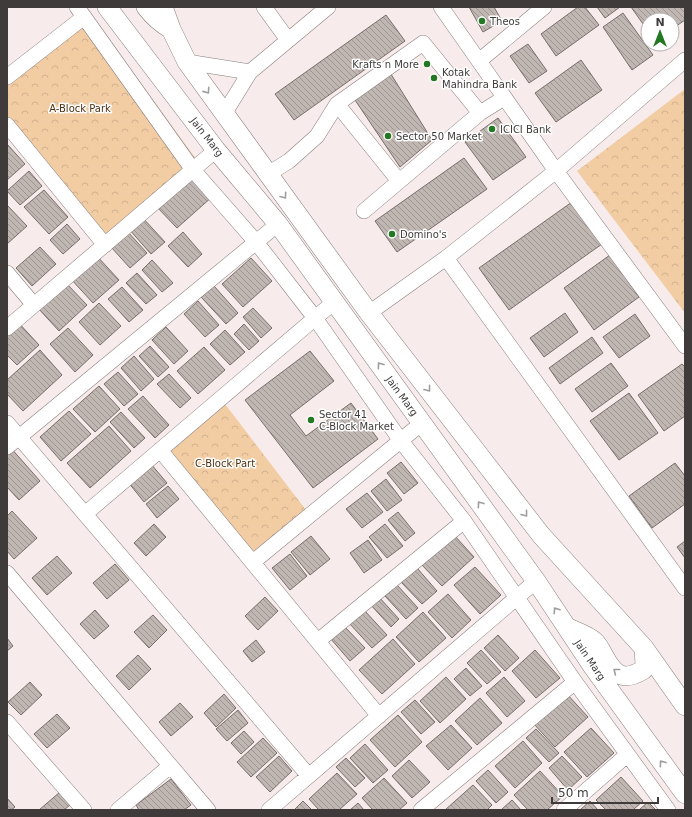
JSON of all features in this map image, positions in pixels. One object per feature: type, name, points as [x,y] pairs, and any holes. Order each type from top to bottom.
[{"type":"street","name":"Jain Marg","points":[[107,7],[216,150],[278,224],[536,581],[594,667],[685,794]]},
{"type":"street","points":[[146,7],[154,18],[171,29]]},
{"type":"street","points":[[163,7],[171,29],[187,62],[369,313],[541,535],[644,648],[685,706]]},
{"type":"street","points":[[264,7],[288,40]]},
{"type":"street","points":[[224,114],[250,72],[328,7]]},
{"type":"street","points":[[441,7],[556,171],[685,346]]},
{"type":"street","points":[[479,61],[544,7]]},
{"type":"street","points":[[7,77],[81,12],[193,170],[256,242],[315,318],[401,441],[464,521],[575,682],[668,810]]},
{"type":"street","points":[[268,174],[289,161],[317,136],[337,104],[423,43],[480,113]]},
{"type":"street","points":[[369,313],[446,258],[556,171],[685,60]]},
{"type":"street","points":[[187,62],[250,72]]},
{"type":"street","points":[[364,210],[480,113],[504,98]]},
{"type":"street","points":[[337,104],[399,181]]},
{"type":"street","points":[[7,125],[105,245]]},
{"type":"street","points":[[7,328],[216,150]]},
{"type":"street","points":[[7,446],[278,224]]},
{"type":"street","points":[[446,258],[685,588]]},
{"type":"street","points":[[7,273],[34,305]]},
{"type":"street","points":[[85,514],[334,302]]},
{"type":"street","points":[[7,423],[309,776]]},
{"type":"street","points":[[253,562],[422,423]]},
{"type":"street","points":[[160,450],[380,716]]},
{"type":"street","points":[[318,641],[464,521]]},
{"type":"street","points":[[7,574],[208,810]]},
{"type":"street","points":[[269,810],[536,581]]},
{"type":"street","points":[[567,628],[590,638],[597,644],[608,663],[621,675],[630,677],[643,670],[645,665],[644,648]]},
{"type":"street","points":[[421,810],[575,682]]},
{"type":"street","points":[[7,722],[84,810]]},
{"type":"street","points":[[564,810],[627,755]]},
{"type":"street","points":[[118,810],[170,766]]},
{"type":"green space","name":"A-Block Park","points":[[92,16],[196,159],[104,240],[7,120],[7,83]]},
{"type":"green space","points":[[685,89],[685,313],[577,171]]},
{"type":"green space","name":"C-Block Part","points":[[225,404],[306,510],[254,557],[169,450]]},
{"type":"building","points":[[469,7],[494,7],[502,21],[483,32]]},
{"type":"building","points":[[578,7],[585,7],[599,25],[556,56],[541,34]]},
{"type":"building","points":[[597,7],[620,7],[605,18]]},
{"type":"building","points":[[631,7],[685,7],[685,20],[680,23],[680,12],[640,12],[640,20]]},
{"type":"building","points":[[623,13],[640,37],[640,52],[651,52],[653,55],[632,70],[603,27]]},
{"type":"building","points":[[386,15],[405,41],[294,120],[275,94]]},
{"type":"building","points":[[528,44],[547,71],[529,83],[510,56]]},
{"type":"building","points":[[581,60],[602,90],[556,122],[535,93]]},
{"type":"building","points":[[389,71],[432,140],[400,167],[353,97]]},
{"type":"building","points":[[498,118],[526,157],[493,180],[465,142]]},
{"type":"building","points":[[7,144],[25,164],[7,180]]},
{"type":"building","points":[[464,158],[487,189],[397,252],[375,221]]},
{"type":"building","points":[[29,171],[42,186],[20,205],[7,191]]},
{"type":"building","points":[[192,173],[213,196],[177,228],[156,206]]},
{"type":"building","points":[[44,190],[68,217],[49,234],[24,207]]},
{"type":"building","points":[[572,202],[602,244],[509,310],[479,268]]},
{"type":"building","points":[[7,205],[27,226],[7,244]]},
{"type":"building","points":[[141,216],[165,242],[151,254],[128,228]]},
{"type":"building","points":[[67,224],[80,239],[63,254],[50,240]]},
{"type":"building","points":[[128,232],[147,253],[130,268],[111,247]]},
{"type":"building","points":[[183,232],[202,254],[188,267],[168,246]]},
{"type":"building","points":[[40,247],[56,264],[32,286],[16,268]]},
{"type":"building","points":[[96,255],[119,280],[93,303],[70,278]]},
{"type":"building","points":[[610,255],[639,297],[594,330],[564,288]]},
{"type":"building","points":[[251,258],[272,281],[243,307],[222,284]]},
{"type":"building","points":[[152,260],[173,283],[162,292],[142,270]]},
{"type":"building","points":[[137,273],[157,295],[146,304],[126,283]]},
{"type":"building","points":[[65,282],[87,305],[59,331],[37,307]]},
{"type":"building","points":[[214,286],[238,313],[226,324],[201,297]]},
{"type":"building","points":[[122,287],[143,310],[129,322],[108,299]]},
{"type":"building","points":[[198,301],[219,325],[205,337],[184,314]]},
{"type":"building","points":[[99,303],[121,326],[100,345],[79,322]]},
{"type":"building","points":[[253,308],[272,328],[261,338],[243,317]]},
{"type":"building","points":[[565,313],[578,332],[544,357],[530,338]]},
{"type":"building","points":[[635,314],[650,336],[619,358],[603,337]]},
{"type":"building","points":[[17,321],[39,345],[17,365],[7,355],[7,330]]},
{"type":"building","points":[[244,324],[259,341],[249,350],[234,334]]},
{"type":"building","points":[[166,327],[188,351],[174,364],[152,340]]},
{"type":"building","points":[[68,328],[93,355],[75,372],[50,344]]},
{"type":"building","points":[[225,330],[245,352],[230,365],[210,344]]},
{"type":"building","points":[[592,337],[603,353],[560,384],[549,368]]},
{"type":"building","points":[[150,346],[169,367],[158,377],[139,356]]},
{"type":"building","points":[[204,347],[225,370],[198,394],[177,371]]},
{"type":"building","points":[[40,350],[62,375],[23,411],[7,394],[7,380]]},
{"type":"building","points":[[310,351],[334,381],[290,415],[306,436],[351,403],[378,439],[313,488],[245,400]]},
{"type":"building","points":[[134,356],[154,379],[141,391],[121,368]]},
{"type":"building","points":[[611,363],[628,386],[592,412],[575,389]]},
{"type":"building","points":[[682,364],[685,367],[685,416],[664,431],[638,395]]},
{"type":"building","points":[[118,372],[138,394],[124,406],[104,384]]},
{"type":"building","points":[[169,374],[191,398],[180,408],[157,384]]},
{"type":"building","points":[[99,386],[120,409],[95,432],[73,409]]},
{"type":"building","points":[[629,393],[658,433],[619,460],[590,421]]},
{"type":"building","points":[[143,396],[169,425],[155,438],[128,409]]},
{"type":"building","points":[[69,411],[91,434],[61,461],[40,437]]},
{"type":"building","points":[[121,412],[145,438],[134,448],[110,422]]},
{"type":"building","points":[[109,426],[131,451],[90,488],[67,463]]},
{"type":"building","points":[[10,447],[40,481],[19,500],[7,487],[7,450]]},
{"type":"building","points":[[401,462],[418,483],[404,494],[387,473]]},
{"type":"building","points":[[675,463],[685,476],[685,504],[652,528],[629,496]]},
{"type":"building","points":[[151,464],[167,483],[144,502],[128,482]]},
{"type":"building","points":[[386,479],[402,500],[387,511],[371,491]]},
{"type":"building","points":[[168,486],[179,499],[157,518],[146,504]]},
{"type":"building","points":[[367,493],[383,512],[362,528],[346,509]]},
{"type":"building","points":[[12,511],[37,538],[14,559],[7,551],[7,516]]},
{"type":"building","points":[[398,512],[415,533],[405,541],[388,520]]},
{"type":"building","points":[[154,524],[166,537],[146,556],[134,543]]},
{"type":"building","points":[[385,524],[403,546],[387,558],[369,537]]},
{"type":"building","points":[[454,535],[474,557],[442,586],[421,564]]},
{"type":"building","points":[[311,536],[330,559],[310,575],[291,552]]},
{"type":"building","points":[[368,540],[382,560],[364,573],[350,553]]},
{"type":"building","points":[[685,541],[685,558],[677,547]]},
{"type":"building","points":[[290,554],[307,576],[290,590],[272,568]]},
{"type":"building","points":[[57,556],[72,573],[47,595],[32,578]]},
{"type":"building","points":[[115,564],[129,580],[107,599],[93,583]]},
{"type":"building","points":[[475,567],[501,595],[480,614],[454,585]]},
{"type":"building","points":[[417,568],[437,591],[422,604],[401,582]]},
{"type":"building","points":[[397,585],[418,608],[406,619],[385,596]]},
{"type":"building","points":[[448,594],[471,620],[452,638],[428,612]]},
{"type":"building","points":[[378,596],[399,619],[391,627],[369,603]]},
{"type":"building","points":[[265,597],[278,611],[258,630],[245,616]]},
{"type":"building","points":[[95,610],[109,626],[94,639],[80,624]]},
{"type":"building","points":[[364,610],[387,635],[372,648],[349,623]]},
{"type":"building","points":[[423,612],[446,638],[419,662],[396,637]]},
{"type":"building","points":[[153,615],[167,630],[149,648],[134,632]]},
{"type":"building","points":[[344,626],[365,648],[350,661],[330,638]]},
{"type":"building","points":[[498,635],[519,658],[505,671],[484,648]]},
{"type":"building","points":[[7,638],[13,646],[7,651]]},
{"type":"building","points":[[393,639],[415,664],[382,694],[359,670]]},
{"type":"building","points":[[256,640],[265,652],[252,662],[243,651]]},
{"type":"building","points":[[481,650],[501,672],[487,684],[467,663]]},
{"type":"building","points":[[535,650],[560,678],[536,698],[512,671]]},
{"type":"building","points":[[138,655],[151,669],[129,690],[116,676]]},
{"type":"building","points":[[466,668],[482,686],[470,696],[454,679]]},
{"type":"building","points":[[446,677],[466,699],[440,723],[420,701]]},
{"type":"building","points":[[504,677],[525,701],[507,717],[486,693]]},
{"type":"building","points":[[30,682],[42,695],[21,715],[8,702]]},
{"type":"building","points":[[566,693],[588,717],[555,747],[533,723]]},
{"type":"building","points":[[224,694],[236,708],[216,727],[204,713]]},
{"type":"building","points":[[480,698],[502,723],[477,745],[455,721]]},
{"type":"building","points":[[415,700],[435,722],[421,734],[401,712]]},
{"type":"building","points":[[180,703],[193,717],[171,736],[159,722]]},
{"type":"building","points":[[238,710],[248,723],[227,741],[216,729]]},
{"type":"building","points":[[57,714],[70,728],[47,748],[34,734]]},
{"type":"building","points":[[398,715],[422,742],[395,767],[370,740]]},
{"type":"building","points":[[451,725],[472,748],[448,770],[426,746]]},
{"type":"building","points":[[591,728],[614,753],[587,777],[564,752]]},
{"type":"building","points":[[536,729],[559,753],[549,762],[526,738]]},
{"type":"building","points":[[244,731],[254,742],[241,754],[231,743]]},
{"type":"building","points":[[263,738],[277,753],[251,777],[237,762]]},
{"type":"building","points":[[523,741],[542,763],[515,788],[495,766]]},
{"type":"building","points":[[365,744],[388,770],[373,783],[350,758]]},
{"type":"building","points":[[279,756],[292,771],[270,792],[256,777]]},
{"type":"building","points":[[562,756],[582,777],[568,790],[549,768]]},
{"type":"building","points":[[346,758],[365,778],[355,787],[336,767]]},
{"type":"building","points":[[409,760],[430,782],[412,798],[392,776]]},
{"type":"building","points":[[488,770],[508,792],[496,803],[476,781]]},
{"type":"building","points":[[540,771],[563,796],[547,810],[528,810],[514,795]]},
{"type":"building","points":[[337,773],[357,794],[339,810],[319,810],[309,799]]},
{"type":"building","points":[[621,777],[643,801],[633,810],[606,810],[596,800]]},
{"type":"building","points":[[384,778],[407,803],[399,810],[373,810],[362,798]]},
{"type":"building","points":[[171,779],[191,805],[184,810],[139,810],[136,805]]},
{"type":"building","points":[[473,785],[492,805],[487,810],[445,810]]},
{"type":"building","points":[[60,792],[70,805],[64,810],[39,810]]},
{"type":"building","points":[[7,798],[15,807],[11,810],[7,810]]},
{"type":"building","points":[[512,800],[521,810],[501,810]]},
{"type":"building","points":[[303,801],[312,810],[294,810]]},
{"type":"building","points":[[590,801],[598,810],[580,810]]},
{"type":"building","points":[[648,802],[656,810],[639,810]]},
{"type":"building","points":[[358,803],[364,810],[350,810]]},
{"type":"place","name":"Theos","points":[[482,21]]},
{"type":"place","name":"Krafts n More","points":[[427,64]]},
{"type":"place","name":"Kotak Mahindra Bank","points":[[434,78]]},
{"type":"place","name":"ICICI Bank","points":[[492,129]]},
{"type":"place","name":"Sector 50 Market","points":[[388,136]]},
{"type":"place","name":"Domino's","points":[[392,234]]},
{"type":"place","name":"Sector 41 C-Block Market","points":[[311,420]]}]
